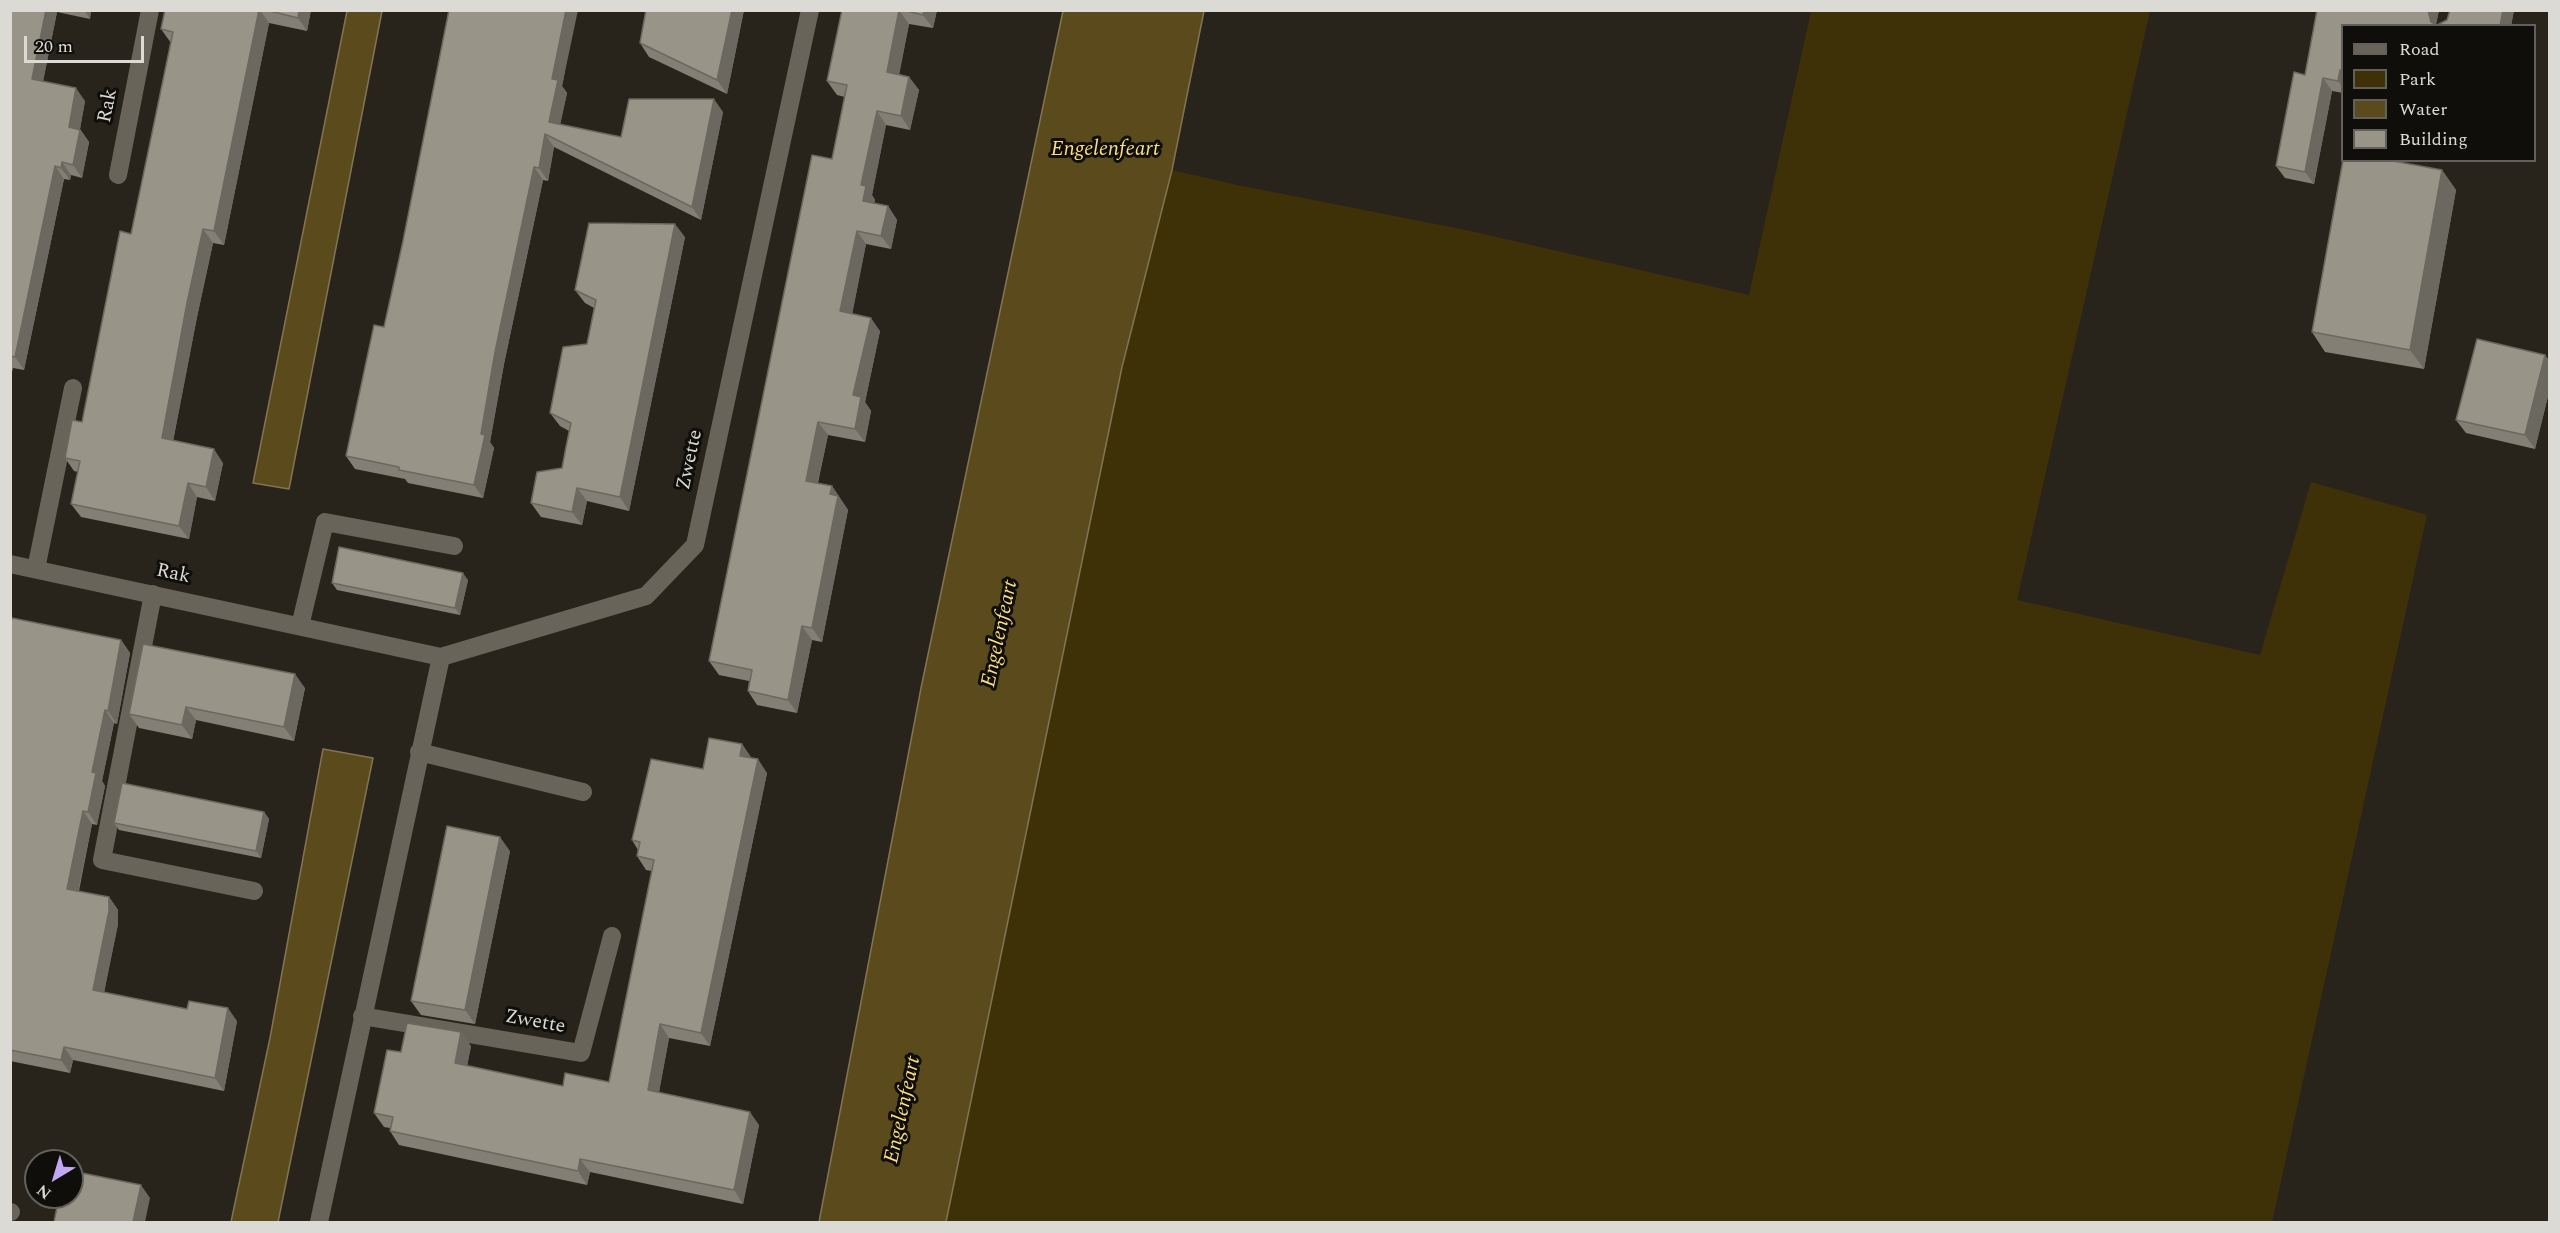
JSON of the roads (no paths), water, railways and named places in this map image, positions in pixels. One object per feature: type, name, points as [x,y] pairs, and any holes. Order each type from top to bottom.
[{"type":"street","name":"Rak","points":[[118,175],[150,10]]},
{"type":"street","name":"Zwette","points":[[441,657],[646,596],[695,545],[810,10]]},
{"type":"street","points":[[36,569],[72,387]]},
{"type":"street","points":[[300,626],[325,522],[454,546]]},
{"type":"street","name":"Rak","points":[[10,564],[441,657]]},
{"type":"street","points":[[153,594],[102,860],[254,891]]},
{"type":"street","points":[[319,1222],[441,657]]},
{"type":"street","points":[[419,752],[584,792]]},
{"type":"street","name":"Zwette","points":[[362,1016],[581,1053],[612,936]]},
{"type":"water","points":[[347,11],[382,11],[289,489],[253,483]]},
{"type":"water","name":"Engelenfeart","points":[[1063,11],[1204,11],[1172,170],[1122,367],[946,1222],[819,1222],[921,688]]},
{"type":"water","points":[[323,749],[373,758],[278,1222],[231,1222],[270,1038]]}]
